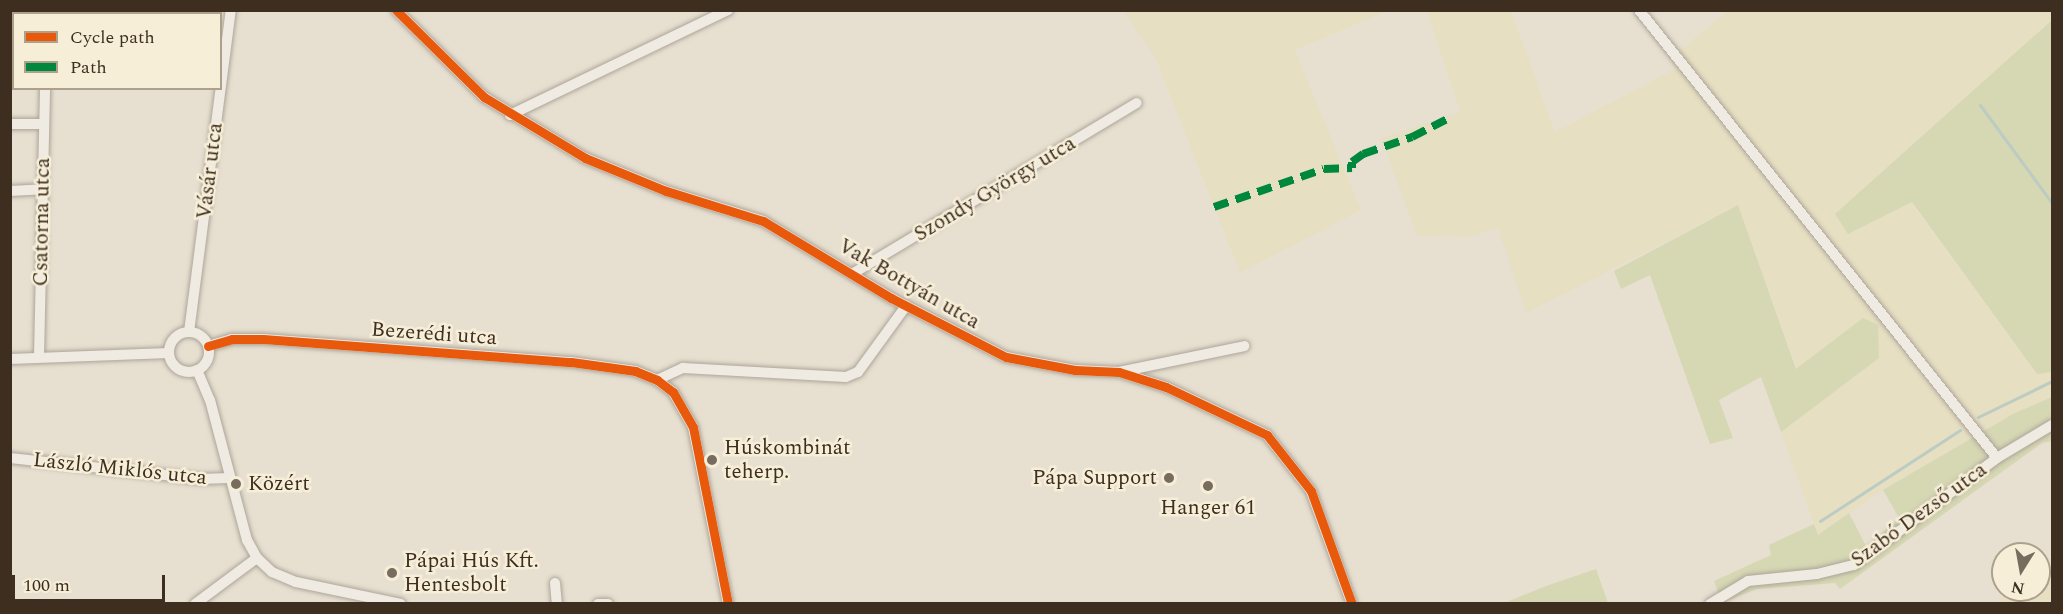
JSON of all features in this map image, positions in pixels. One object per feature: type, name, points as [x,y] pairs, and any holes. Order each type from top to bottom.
[{"type":"street","name":"Vásár utca","points":[[222,79],[231,10]]},
{"type":"street","name":"Vak Bottyán utca","points":[[396,10],[484,98],[585,158],[630,178],[763,221],[906,306],[1006,357],[1075,370],[1119,372],[1166,387],[1267,435],[1311,491],[1352,603]]},
{"type":"street","points":[[1639,10],[1997,458]]},
{"type":"street","points":[[510,115],[726,11]]},
{"type":"street","name":"Csatorna utca","points":[[39,356],[45,90]]},
{"type":"street","name":"Vásár utca","points":[[189,332],[221,90]]},
{"type":"street","name":"Szondy György utca","points":[[852,274],[1137,103]]},
{"type":"street","points":[[10,124],[44,124]]},
{"type":"street","points":[[10,191],[43,189]]},
{"type":"street","points":[[728,603],[693,427],[673,392],[657,380],[684,368],[846,377],[858,372],[906,306]]},
{"type":"street","points":[[170,353],[177,336],[189,332],[201,336],[208,346],[207,360],[197,370]]},
{"type":"street","name":"Bezerédi utca","points":[[208,346],[232,339],[262,339],[571,362],[635,371],[657,380]]},
{"type":"street","points":[[1119,372],[1244,346]]},
{"type":"street","points":[[10,359],[39,356],[170,353]]},
{"type":"street","points":[[170,353],[179,368],[197,370]]},
{"type":"street","points":[[197,370],[210,400],[247,540],[257,558],[272,572],[296,582],[401,603]]},
{"type":"street","name":"Szabó Dezső utca","points":[[1710,603],[1748,581],[1817,574],[1854,565],[1997,458],[2052,425]]},
{"type":"street","name":"László Miklós utca","points":[[10,458],[201,479],[229,478]]},
{"type":"street","points":[[195,603],[257,558]]},
{"type":"street","points":[[555,584],[557,603]]},
{"type":"street","points":[[598,603],[608,603]]},
{"type":"shaded area","points":[[1124,11],[1388,11],[1295,50],[1361,210],[1240,273],[1156,59]]},
{"type":"shaded area","points":[[1427,11],[1511,11],[1555,132],[1675,69],[1669,59],[1728,11],[2052,11],[2052,20],[1835,214],[1848,234],[1911,202],[2037,374],[2052,372],[2052,397],[2013,414],[1883,490],[1818,535],[1781,432],[1879,358],[1863,318],[1797,369],[1738,205],[1526,313],[1498,228],[1470,237],[1417,236],[1381,138],[1460,112]]},
{"type":"shaded area","points":[[2051,562],[2052,603],[1997,603],[2051,602]]},
{"type":"green space","points":[[2052,20],[2052,372],[2037,374],[1912,202],[1848,234],[1835,214]]},
{"type":"green space","points":[[1738,205],[1796,369],[1863,318],[1878,325],[1879,358],[1781,432],[1761,377],[1719,400],[1733,438],[1710,444],[1650,275],[1621,289],[1614,271]]},
{"type":"green space","points":[[2052,397],[2052,441],[2042,443],[1840,589],[1835,583],[1757,589],[1722,603],[1714,581],[1771,555],[1769,545],[1814,524],[1818,535],[1849,513],[1866,546],[1899,518],[1883,490],[2013,414]]},
{"type":"green space","points":[[1596,569],[1608,603],[1504,603],[1546,586]]},
{"type":"waterway","points":[[1980,105],[2052,203]]},
{"type":"waterway","points":[[1978,417],[2052,381]]},
{"type":"waterway","points":[[1820,521],[1960,430]]},
{"type":"marked path","points":[[1214,207],[1324,169],[1352,168],[1352,162],[1363,154],[1412,137],[1447,119]]},
{"type":"cycle path","points":[[396,10],[484,97],[585,158],[666,191],[763,221],[891,298],[1006,357],[1075,370],[1119,372],[1166,387],[1267,435],[1311,491],[1352,604]]},
{"type":"cycle path","points":[[208,346],[232,339],[263,339],[571,362],[635,371],[657,380],[673,392],[693,427],[728,604]]},
{"type":"place","name":"Húskombinát teherp.","points":[[712,460]]},
{"type":"place","name":"Pápa Support","points":[[1169,478]]},
{"type":"place","name":"Közért","points":[[236,484]]},
{"type":"place","name":"Hanger 61","points":[[1208,486]]},
{"type":"place","name":"Pápai Hús Kft. Hentesbolt","points":[[392,573]]}]
